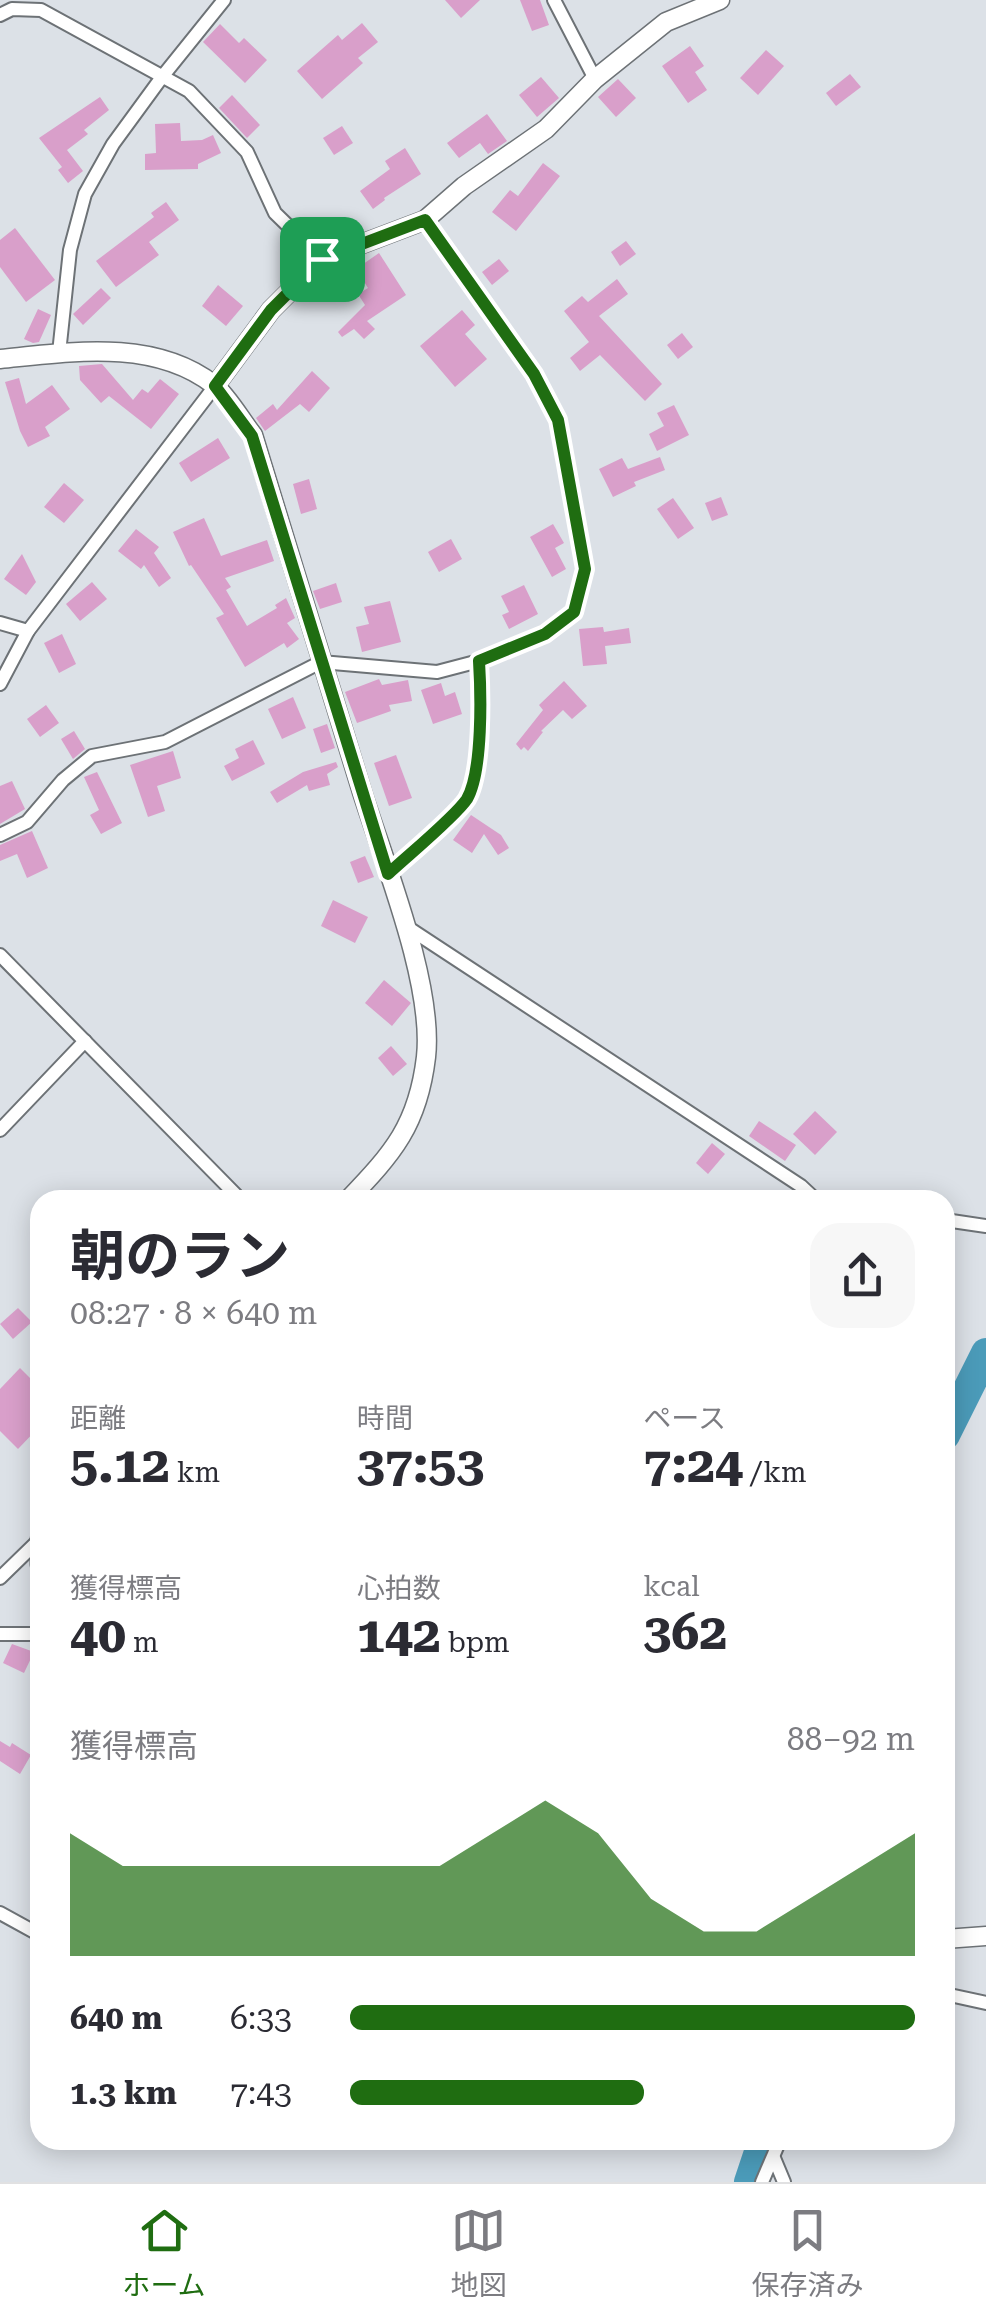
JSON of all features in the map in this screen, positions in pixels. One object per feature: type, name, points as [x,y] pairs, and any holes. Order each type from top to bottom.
[{"type":"main road","points":[[215,386],[271,310],[322,259],[425,220],[464,186],[546,129],[595,79],[666,22],[720,0]]},
{"type":"main road","points":[[0,359],[59,352],[131,353],[166,359],[215,386],[252,436],[404,924],[426,1010],[426,1055],[417,1108],[390,1156],[358,1190]]},
{"type":"main road","points":[[955,1939],[986,1936]]},
{"type":"street","points":[[59,352],[70,250],[85,194],[112,144],[224,0]]},
{"type":"street","points":[[554,0],[595,79]]},
{"type":"street","points":[[0,15],[12,10],[41,10],[189,91],[246,152],[276,213],[322,259]]},
{"type":"street","points":[[0,835],[27,822],[63,780],[92,756],[165,742],[321,662],[437,672],[479,661],[545,634],[574,612],[585,569],[558,420],[534,374],[425,220]]},
{"type":"street","points":[[0,684],[28,631],[215,386]]},
{"type":"street","points":[[0,623],[28,631]]},
{"type":"street","points":[[388,874],[466,799],[473,777],[482,707],[479,661]]},
{"type":"street","points":[[404,924],[805,1190]]},
{"type":"street","points":[[0,956],[231,1190]]},
{"type":"street","points":[[0,1130],[85,1041]]},
{"type":"street","points":[[798,1190],[801,1186]]},
{"type":"street","points":[[955,1221],[986,1226]]},
{"type":"street","points":[[0,1578],[30,1550]]},
{"type":"street","points":[[0,1634],[30,1634]]},
{"type":"street","points":[[0,1913],[30,1930]]},
{"type":"street","points":[[955,1996],[986,2003]]},
{"type":"street","points":[[762,2182],[777,2150]]},
{"type":"street","points":[[774,2158],[784,2182]]},
{"type":"building","points":[[445,0],[480,0],[461,18]]},
{"type":"building","points":[[520,0],[540,0],[549,25],[532,31]]},
{"type":"building","points":[[362,23],[378,42],[358,58],[363,63],[322,99],[297,71],[338,35],[342,40]]},
{"type":"building","points":[[220,24],[239,43],[244,38],[267,60],[245,83],[203,42]]},
{"type":"building","points":[[690,46],[704,66],[695,72],[707,90],[688,103],[662,66]]},
{"type":"building","points":[[766,50],[784,66],[758,95],[740,78]]},
{"type":"building","points":[[850,74],[861,87],[836,106],[826,93]]},
{"type":"building","points":[[541,77],[559,98],[537,117],[519,95]]},
{"type":"building","points":[[618,79],[636,98],[616,117],[598,97]]},
{"type":"building","points":[[232,95],[260,125],[247,138],[219,108]]},
{"type":"building","points":[[100,97],[109,110],[67,150],[83,171],[68,183],[58,170],[62,167],[39,138]]},
{"type":"building","points":[[487,114],[507,141],[488,154],[480,143],[459,158],[447,143]]},
{"type":"building","points":[[180,123],[181,141],[213,135],[221,153],[198,164],[198,169],[145,170],[145,154],[156,153],[155,124]]},
{"type":"building","points":[[342,126],[353,143],[334,155],[323,138]]},
{"type":"building","points":[[405,148],[421,174],[373,209],[360,191],[390,169],[385,161]]},
{"type":"building","points":[[543,163],[560,176],[516,231],[492,212],[510,190],[518,196]]},
{"type":"building","points":[[166,202],[179,220],[149,242],[159,255],[116,287],[96,261],[154,217],[151,213]]},
{"type":"building","points":[[15,228],[55,280],[26,302],[0,267],[0,240]]},
{"type":"building","points":[[626,241],[636,254],[620,266],[611,252]]},
{"type":"building","points":[[379,253],[406,295],[367,321],[375,329],[364,339],[354,329],[342,337],[338,332],[365,305],[358,294],[368,288],[356,269]]},
{"type":"building","points":[[499,259],[509,271],[492,285],[482,272]]},
{"type":"building","points":[[617,279],[628,294],[599,316],[662,384],[645,401],[600,355],[580,371],[570,358],[589,342],[564,311],[582,296],[588,302]]},
{"type":"building","points":[[218,285],[243,306],[226,326],[202,306]]},
{"type":"building","points":[[101,288],[111,298],[83,325],[73,314]]},
{"type":"building","points":[[38,309],[51,315],[39,342],[33,343],[24,339]]},
{"type":"building","points":[[462,310],[475,325],[465,334],[487,359],[455,387],[420,346]]},
{"type":"building","points":[[682,333],[693,347],[678,359],[667,345]]},
{"type":"building","points":[[102,364],[133,400],[142,389],[148,393],[160,379],[179,394],[151,429],[109,396],[101,403],[80,380],[79,366]]},
{"type":"building","points":[[312,371],[330,388],[309,412],[300,404],[265,431],[256,418],[273,404],[277,410]]},
{"type":"building","points":[[19,378],[26,404],[52,385],[70,409],[45,427],[50,436],[28,447],[5,382]]},
{"type":"building","points":[[674,405],[689,435],[657,451],[649,434],[664,426],[657,413]]},
{"type":"building","points":[[218,438],[230,458],[191,482],[179,463]]},
{"type":"building","points":[[660,457],[665,470],[634,482],[636,486],[613,497],[599,469],[622,458],[628,469]]},
{"type":"building","points":[[309,479],[317,509],[301,514],[293,484]]},
{"type":"building","points":[[64,483],[84,500],[64,523],[44,507]]},
{"type":"building","points":[[721,497],[728,515],[712,521],[705,503]]},
{"type":"building","points":[[673,498],[694,528],[678,539],[657,509]]},
{"type":"building","points":[[204,518],[221,556],[267,540],[274,561],[225,578],[231,587],[226,590],[247,626],[286,598],[295,618],[287,623],[299,639],[287,648],[284,643],[245,667],[216,618],[224,614],[189,566],[173,532]]},
{"type":"building","points":[[553,524],[564,543],[555,548],[566,569],[552,577],[530,537]]},
{"type":"building","points":[[136,529],[159,547],[154,553],[171,578],[159,587],[144,565],[141,569],[118,551]]},
{"type":"building","points":[[451,539],[462,559],[439,572],[428,552]]},
{"type":"building","points":[[22,554],[36,582],[26,595],[4,579]]},
{"type":"building","points":[[92,582],[107,599],[80,621],[66,604]]},
{"type":"building","points":[[336,583],[342,602],[320,609],[313,591]]},
{"type":"building","points":[[524,585],[538,614],[509,629],[502,615],[509,612],[501,596]]},
{"type":"building","points":[[390,601],[401,642],[362,652],[356,627],[369,624],[364,607]]},
{"type":"building","points":[[603,627],[604,632],[629,628],[631,643],[605,646],[607,664],[583,666],[579,629]]},
{"type":"building","points":[[62,634],[76,664],[59,673],[44,643]]},
{"type":"building","points":[[379,679],[382,685],[408,680],[412,701],[389,705],[391,711],[357,723],[345,692]]},
{"type":"building","points":[[564,681],[587,706],[572,719],[563,710],[541,731],[528,751],[524,747],[521,750],[516,744],[543,710],[539,705]]},
{"type":"building","points":[[441,683],[445,696],[455,692],[462,714],[433,724],[421,690]]},
{"type":"building","points":[[293,697],[306,728],[282,739],[268,709]]},
{"type":"building","points":[[46,705],[59,723],[40,737],[27,719]]},
{"type":"building","points":[[327,724],[335,748],[321,753],[313,729]]},
{"type":"building","points":[[74,731],[85,749],[73,759],[61,739]]},
{"type":"building","points":[[253,740],[265,764],[232,781],[224,766],[239,758],[235,749]]},
{"type":"building","points":[[173,751],[181,778],[157,786],[165,811],[148,817],[130,765]]},
{"type":"building","points":[[396,755],[412,798],[389,806],[374,763]]},
{"type":"building","points":[[336,762],[338,767],[327,774],[330,785],[309,791],[307,785],[277,803],[270,792],[303,772]]},
{"type":"building","points":[[97,772],[122,823],[101,834],[90,815],[99,810],[84,777]]},
{"type":"building","points":[[12,781],[25,809],[0,824],[0,786]]},
{"type":"building","points":[[471,815],[501,835],[509,848],[498,855],[484,834],[472,853],[453,840]]},
{"type":"building","points":[[32,831],[48,868],[27,878],[17,854],[0,861],[0,845]]},
{"type":"building","points":[[365,856],[374,877],[358,883],[350,862]]},
{"type":"building","points":[[333,900],[368,917],[355,943],[321,926]]},
{"type":"building","points":[[384,980],[411,1003],[392,1026],[365,1003]]},
{"type":"building","points":[[391,1046],[407,1064],[393,1076],[378,1058]]},
{"type":"building","points":[[815,1111],[837,1132],[815,1155],[793,1134]]},
{"type":"building","points":[[759,1121],[796,1145],[785,1161],[749,1136]]},
{"type":"building","points":[[712,1143],[725,1154],[708,1174],[696,1163]]},
{"type":"building","points":[[18,1308],[30,1320],[13,1339],[0,1324]]},
{"type":"building","points":[[20,1368],[30,1378],[30,1436],[18,1449],[0,1431],[0,1389]]},
{"type":"building","points":[[12,1644],[30,1651],[24,1673],[3,1663]]},
{"type":"building","points":[[0,1741],[10,1747],[12,1743],[30,1754],[20,1774],[0,1761]]},
{"type":"waterway","points":[[955,1415],[986,1353]]},
{"type":"waterway","points":[[749,2182],[760,2150]]},
{"type":"route","points":[[425,220],[534,374],[558,420],[585,569],[574,612],[545,634],[479,661],[482,707],[473,777],[466,799],[388,874],[252,436],[215,386],[271,310],[322,259],[425,220]]}]
